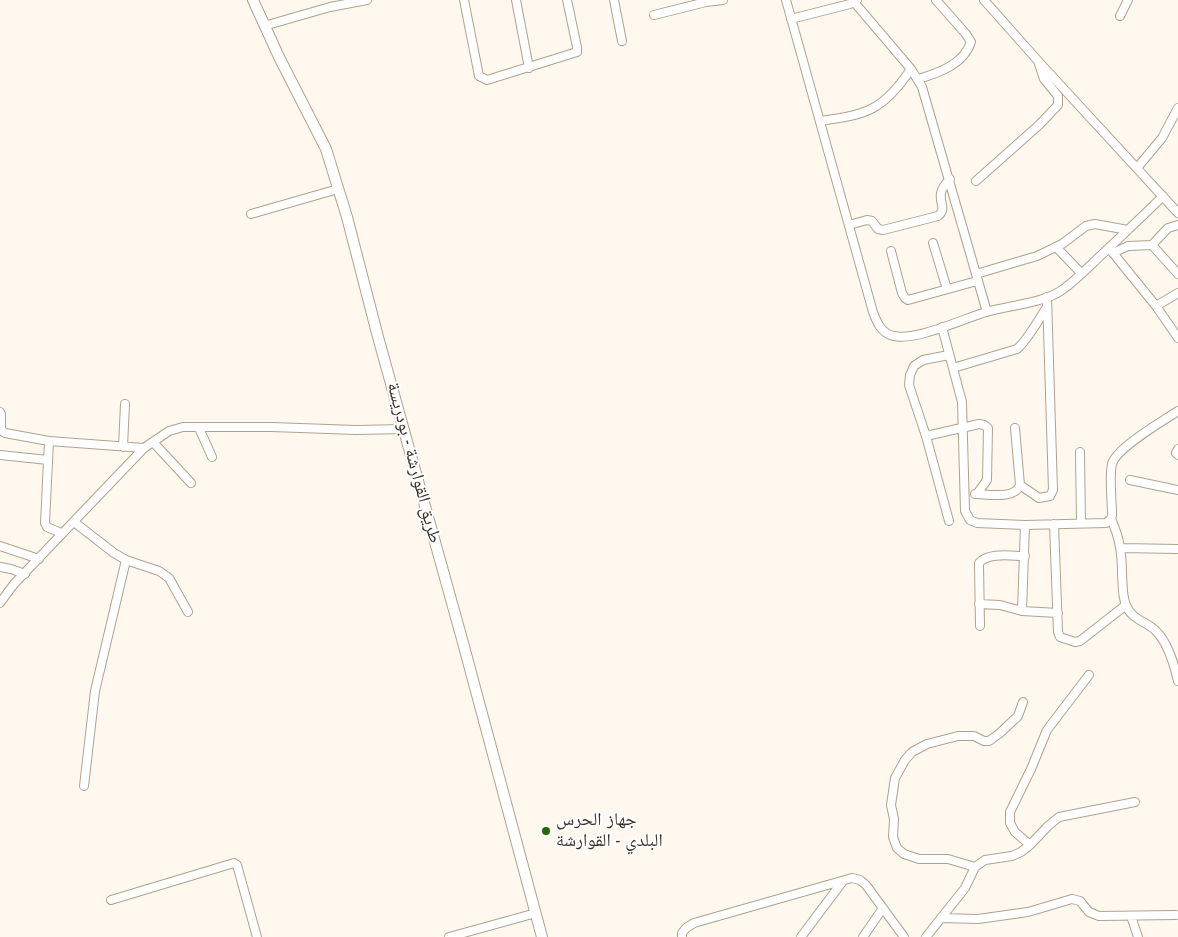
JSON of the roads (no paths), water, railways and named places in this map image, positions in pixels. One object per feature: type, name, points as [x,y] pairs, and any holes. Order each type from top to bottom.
[{"type":"main road","name":"طريق القوارشة - بودريسة","points":[[253,0],[264,26],[326,149],[542,937]]},
{"type":"street","points":[[264,26],[330,7],[367,0]]},
{"type":"street","points":[[464,0],[481,79],[487,80],[577,52],[578,47],[567,0]]},
{"type":"street","points":[[516,0],[529,68]]},
{"type":"street","points":[[614,0],[622,42]]},
{"type":"street","points":[[654,15],[706,1],[723,0]]},
{"type":"street","points":[[786,0],[872,312],[886,334],[899,337],[909,336],[942,328],[987,312],[1047,297],[1060,291],[1080,273],[1111,251],[1128,230],[1163,196]]},
{"type":"street","points":[[918,80],[950,67],[968,51],[971,42],[936,0]]},
{"type":"street","points":[[984,0],[1178,213]]},
{"type":"street","points":[[1120,16],[1128,0]]},
{"type":"street","points":[[791,18],[856,1],[911,69],[928,103],[987,312]]},
{"type":"street","points":[[976,181],[1040,124],[1058,105],[1058,96],[1044,79],[1039,62]]},
{"type":"street","points":[[820,121],[847,116],[876,107],[891,96],[911,69]]},
{"type":"street","points":[[1138,168],[1162,138],[1178,108]]},
{"type":"street","points":[[849,225],[867,220],[872,221],[878,229],[883,230],[938,216],[944,208],[940,197],[942,190],[950,179]]},
{"type":"street","points":[[251,214],[338,189]]},
{"type":"street","points":[[891,251],[902,293],[908,300],[946,289],[1037,256],[1056,247],[1086,226],[1095,224],[1128,230]]},
{"type":"street","points":[[1111,251],[1128,246],[1152,245],[1168,228],[1178,226]]},
{"type":"street","points":[[933,243],[946,289]]},
{"type":"street","points":[[1152,245],[1178,274]]},
{"type":"street","points":[[1056,247],[1080,273]]},
{"type":"street","points":[[1111,251],[1176,333]]},
{"type":"street","points":[[1156,306],[1178,293]]},
{"type":"street","points":[[1020,485],[1039,498],[1050,496],[1053,490],[1047,297]]},
{"type":"street","points":[[953,368],[1017,349],[1023,344],[1047,307]]},
{"type":"street","points":[[942,328],[962,402],[965,511],[970,520],[974,522],[1025,525],[1106,523],[1111,519]]},
{"type":"street","points":[[949,355],[923,360],[914,366],[910,375],[909,385],[926,436],[949,521]]},
{"type":"street","points":[[123,447],[125,404]]},
{"type":"street","points":[[1178,411],[1132,442],[1115,457],[1111,467],[1111,519],[1119,537],[1123,593],[1126,605],[1136,618],[1157,632],[1169,653],[1178,681]]},
{"type":"street","points":[[0,412],[0,428],[3,432],[49,441],[144,448]]},
{"type":"street","points":[[926,436],[979,424],[988,428],[987,480],[977,494]]},
{"type":"street","points":[[0,603],[14,584],[144,448],[169,432],[183,427],[404,429]]},
{"type":"street","points":[[199,428],[212,457]]},
{"type":"street","points":[[966,494],[1013,493],[1018,490],[1020,485],[1015,428]]},
{"type":"street","points":[[49,441],[44,523],[46,527],[62,533]]},
{"type":"street","points":[[153,442],[191,483]]},
{"type":"street","points":[[1178,449],[1176,453],[1178,455]]},
{"type":"street","points":[[1080,452],[1081,523]]},
{"type":"street","points":[[0,455],[48,460]]},
{"type":"street","points":[[1130,480],[1178,490]]},
{"type":"street","points":[[74,522],[114,553],[169,578],[188,612]]},
{"type":"street","points":[[1054,524],[1060,637],[1077,642],[1126,605]]},
{"type":"street","points":[[1022,611],[1025,525]]},
{"type":"street","points":[[0,546],[39,559]]},
{"type":"street","points":[[1120,548],[1178,548]]},
{"type":"street","points":[[980,626],[979,563],[983,559],[990,557],[1024,556]]},
{"type":"street","points":[[84,786],[95,691],[126,560]]},
{"type":"street","points":[[0,567],[11,568],[24,574]]},
{"type":"street","points":[[980,604],[1000,604],[1022,611],[1058,613]]},
{"type":"street","points":[[1169,653],[1178,657]]},
{"type":"street","points":[[1030,845],[1015,832],[1010,823],[1010,812],[1047,730],[1089,675]]},
{"type":"street","points":[[975,867],[948,859],[919,859],[904,854],[897,848],[893,837],[894,819],[891,804],[895,778],[912,752],[927,744],[958,736],[974,736],[988,741],[1000,733],[1018,716],[1023,702]]},
{"type":"street","points":[[937,937],[928,934],[965,888],[975,867],[985,860],[1012,856],[1021,852],[1048,826],[1060,818],[1135,802]]},
{"type":"street","points":[[111,900],[234,863],[237,865],[257,937]]},
{"type":"street","points":[[682,937],[682,932],[694,923],[852,878],[860,880],[866,885],[904,937]]},
{"type":"street","points":[[801,937],[843,881]]},
{"type":"street","points":[[941,918],[978,919],[1028,912],[1072,899],[1080,901],[1088,912],[1099,916],[1176,915]]},
{"type":"street","points":[[863,937],[884,908]]},
{"type":"street","points":[[449,937],[536,914]]},
{"type":"street","points":[[1131,916],[1138,937]]},
{"type":"place","name":"جهاز الحرس البلدي - القوارشة","points":[[546,831]]}]
